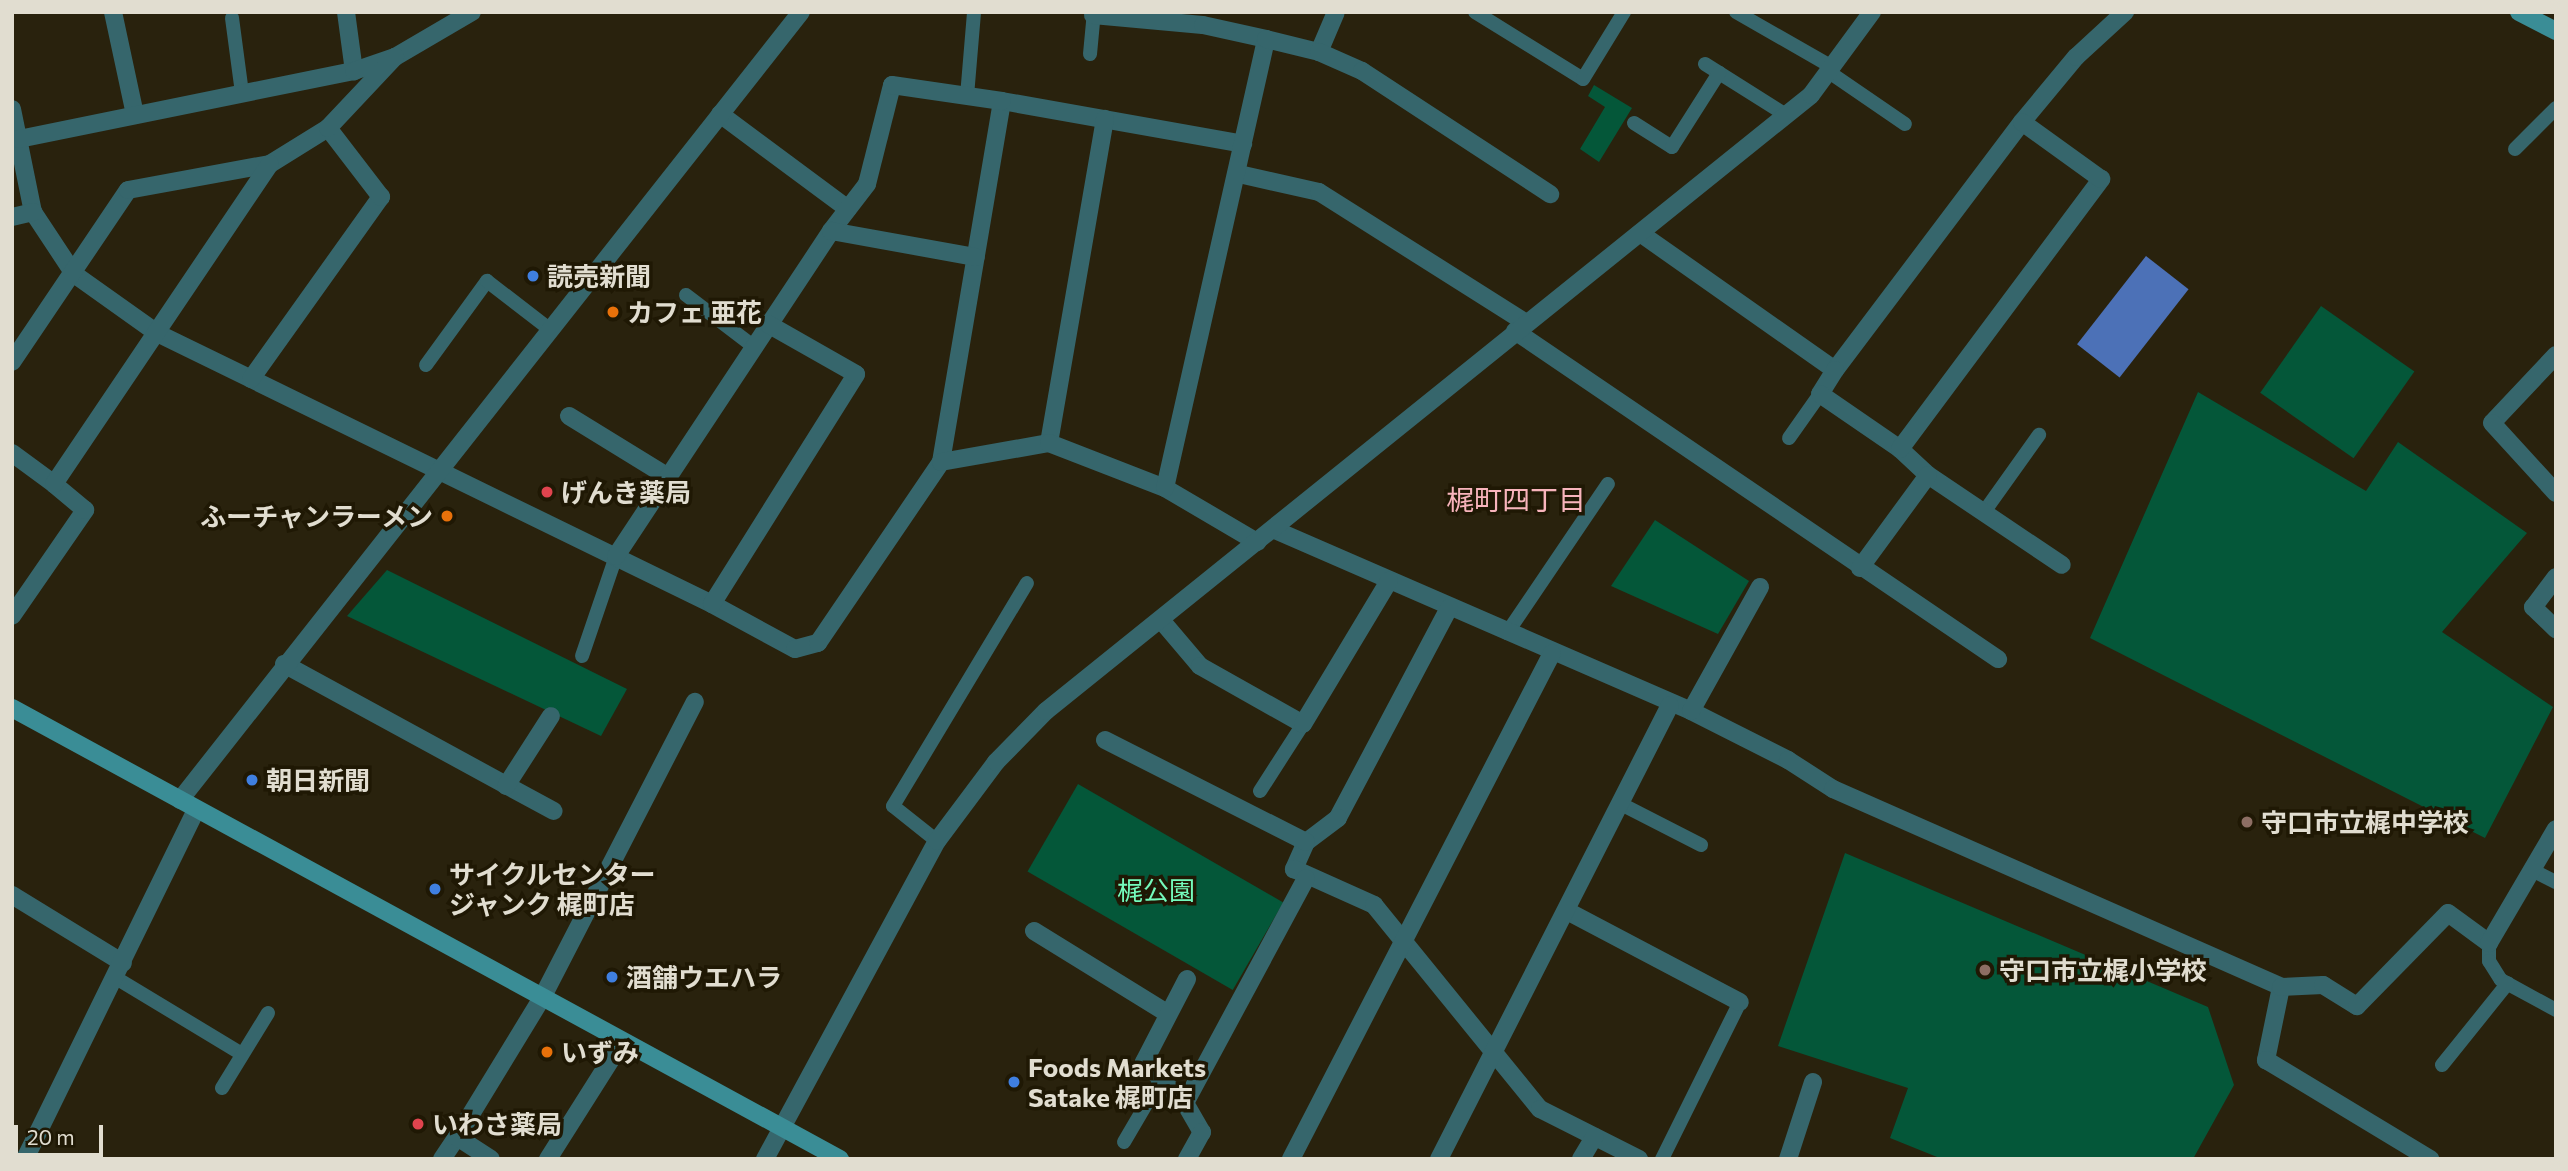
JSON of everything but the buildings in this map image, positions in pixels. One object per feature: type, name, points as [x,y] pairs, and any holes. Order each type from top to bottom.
[{"type":"street","points":[[113,12],[135,115]]},
{"type":"street","points":[[346,12],[354,71]]},
{"type":"street","points":[[180,800],[548,328],[802,12]]},
{"type":"street","points":[[1319,52],[1336,12]]},
{"type":"street","points":[[765,1159],[937,841],[996,762],[1046,710],[1275,530],[1521,327],[1786,115],[1831,70],[1872,12]]},
{"type":"street","points":[[2062,565],[1928,475],[1900,449],[1820,394],[1835,370],[2022,122],[2076,57],[2125,12]]},
{"type":"street","points":[[1094,14],[1203,25],[1319,52],[1362,71],[1550,194]]},
{"type":"street","points":[[19,139],[354,71],[395,57],[465,15]]},
{"type":"street","points":[[2532,15],[2556,31]]},
{"type":"street","points":[[1165,488],[1239,174],[1266,39]]},
{"type":"street","points":[[14,357],[74,274],[128,190],[270,164],[328,128],[395,57]]},
{"type":"street","points":[[615,556],[831,230],[867,184],[892,85],[1002,100],[1243,144]]},
{"type":"street","points":[[12,109],[33,212],[74,274],[157,333],[712,604],[795,649],[818,643],[941,462],[1002,100]]},
{"type":"street","points":[[720,114],[848,209]]},
{"type":"street","points":[[1049,443],[1105,119]]},
{"type":"street","points":[[1900,449],[2101,179],[2022,122]]},
{"type":"street","points":[[251,379],[381,197],[328,128]]},
{"type":"street","points":[[54,484],[270,164]]},
{"type":"street","points":[[1239,174],[1320,192],[1521,327],[1860,568],[1998,659]]},
{"type":"street","points":[[12,217],[33,212]]},
{"type":"street","points":[[831,230],[976,257]]},
{"type":"street","points":[[1640,233],[1835,370]]},
{"type":"street","points":[[712,604],[856,374],[768,324]]},
{"type":"street","points":[[2555,357],[2492,423],[2556,493]]},
{"type":"street","points":[[569,416],[668,477]]},
{"type":"street","points":[[941,462],[1049,443],[1165,488],[1257,542]]},
{"type":"street","points":[[12,453],[85,510],[12,616]]},
{"type":"street","points":[[1860,568],[1928,475]]},
{"type":"street","points":[[1275,530],[1507,634],[1670,705],[1690,711],[1788,760],[1833,789],[2281,987],[2323,985],[2357,1006],[2448,913],[2489,943],[2556,829]]},
{"type":"street","points":[[2556,577],[2533,607],[2556,629]]},
{"type":"street","points":[[1161,620],[1200,666],[1303,723],[1389,581]]},
{"type":"street","points":[[1690,711],[1760,587]]},
{"type":"street","points":[[1449,608],[1338,818],[1306,842],[1294,869],[1306,878],[1374,905],[1405,938],[1540,1109],[1639,1159]]},
{"type":"street","points":[[1291,1159],[1552,653]]},
{"type":"street","points":[[284,664],[554,811]]},
{"type":"street","points":[[442,1159],[543,996],[695,702]]},
{"type":"street","points":[[1439,1159],[1569,912],[1670,705]]},
{"type":"street","points":[[12,708],[840,1159]]},
{"type":"street","points":[[506,786],[551,716]]},
{"type":"street","points":[[1105,740],[1306,842]]},
{"type":"street","points":[[25,1159],[196,810]]},
{"type":"street","points":[[1185,1103],[1306,878]]},
{"type":"street","points":[[12,895],[119,971]]},
{"type":"street","points":[[1569,912],[1740,1002]]},
{"type":"street","points":[[1034,931],[1167,1013]]},
{"type":"street","points":[[1186,979],[1144,1062],[1185,1103],[1202,1132],[1188,1159]]},
{"type":"street","points":[[2281,987],[2266,1060],[2430,1159]]},
{"type":"street","points":[[548,1159],[622,1042]]},
{"type":"street","points":[[1788,1158],[1813,1082]]},
{"type":"street","points":[[457,1137],[491,1159]]},
{"type":"street","points":[[1581,1159],[1594,1138]]},
{"type":"lane","points":[[967,96],[974,12]]},
{"type":"lane","points":[[1475,12],[1583,79],[1625,12]]},
{"type":"lane","points":[[1736,12],[1831,70],[1905,124]]},
{"type":"lane","points":[[1090,54],[1094,14]]},
{"type":"lane","points":[[232,18],[242,93]]},
{"type":"lane","points":[[1705,64],[1786,115]]},
{"type":"lane","points":[[1634,123],[1672,147],[1719,73]]},
{"type":"lane","points":[[2515,149],[2556,108]]},
{"type":"lane","points":[[426,365],[487,281],[548,328]]},
{"type":"lane","points":[[686,295],[753,346]]},
{"type":"lane","points":[[1789,438],[1820,394]]},
{"type":"lane","points":[[1983,512],[2039,435]]},
{"type":"lane","points":[[1507,634],[1608,484]]},
{"type":"lane","points":[[582,656],[615,556]]},
{"type":"lane","points":[[937,841],[893,806],[1027,583]]},
{"type":"lane","points":[[1260,792],[1303,723]]},
{"type":"lane","points":[[1621,804],[1701,845]]},
{"type":"lane","points":[[2532,870],[2556,882]]},
{"type":"lane","points":[[2489,943],[2489,961],[2508,984],[2556,1010]]},
{"type":"lane","points":[[119,971],[243,1054]]},
{"type":"lane","points":[[2442,1065],[2508,984]]},
{"type":"lane","points":[[1661,1159],[1740,1002]]},
{"type":"lane","points":[[222,1088],[268,1013]]},
{"type":"lane","points":[[1124,1142],[1161,1079]]},
{"type":"green space","points":[[1594,85],[1632,108],[1599,162],[1580,149],[1605,107],[1588,96]]},
{"type":"green space","points":[[2321,306],[2414,371],[2354,458],[2260,393]]},
{"type":"green space","points":[[2198,392],[2366,491],[2398,442],[2527,533],[2442,632],[2553,707],[2485,838],[2090,638]]},
{"type":"green space","points":[[1655,520],[1749,581],[1718,634],[1611,586]]},
{"type":"green space","points":[[387,570],[627,689],[601,736],[347,616]]},
{"type":"green space","name":"梶公園","points":[[1078,784],[1283,902],[1233,990],[1028,871]]},
{"type":"green space","name":"守口市立梶小学校","points":[[1845,853],[2208,1007],[2234,1085],[2193,1159],[1942,1159],[1890,1138],[1908,1088],[1778,1046]]},
{"type":"water","points":[[2146,256],[2189,289],[2120,378],[2077,344]]},
{"type":"place","name":"読売新聞","points":[[533,276]]},
{"type":"place","name":"カフェ 亜花","points":[[613,312]]},
{"type":"place","name":"げんき薬局","points":[[547,492]]},
{"type":"place","name":"ふーチャンラーメン","points":[[447,516]]},
{"type":"place","name":"朝日新聞","points":[[252,780]]},
{"type":"place","name":"守口市立梶中学校","points":[[2247,822]]},
{"type":"place","name":"サイクルセンター ジャンク 梶町店","points":[[435,889]]},
{"type":"place","name":"守口市立梶小学校","points":[[1985,970]]},
{"type":"place","name":"酒舗ウエハラ","points":[[612,977]]},
{"type":"place","name":"いずみ","points":[[547,1052]]},
{"type":"place","name":"Foods Markets Satake 梶町店","points":[[1014,1082]]},
{"type":"place","name":"いわさ薬局","points":[[418,1124]]},
{"type":"district","name":"梶町四丁目","points":[[1516,499]]}]
